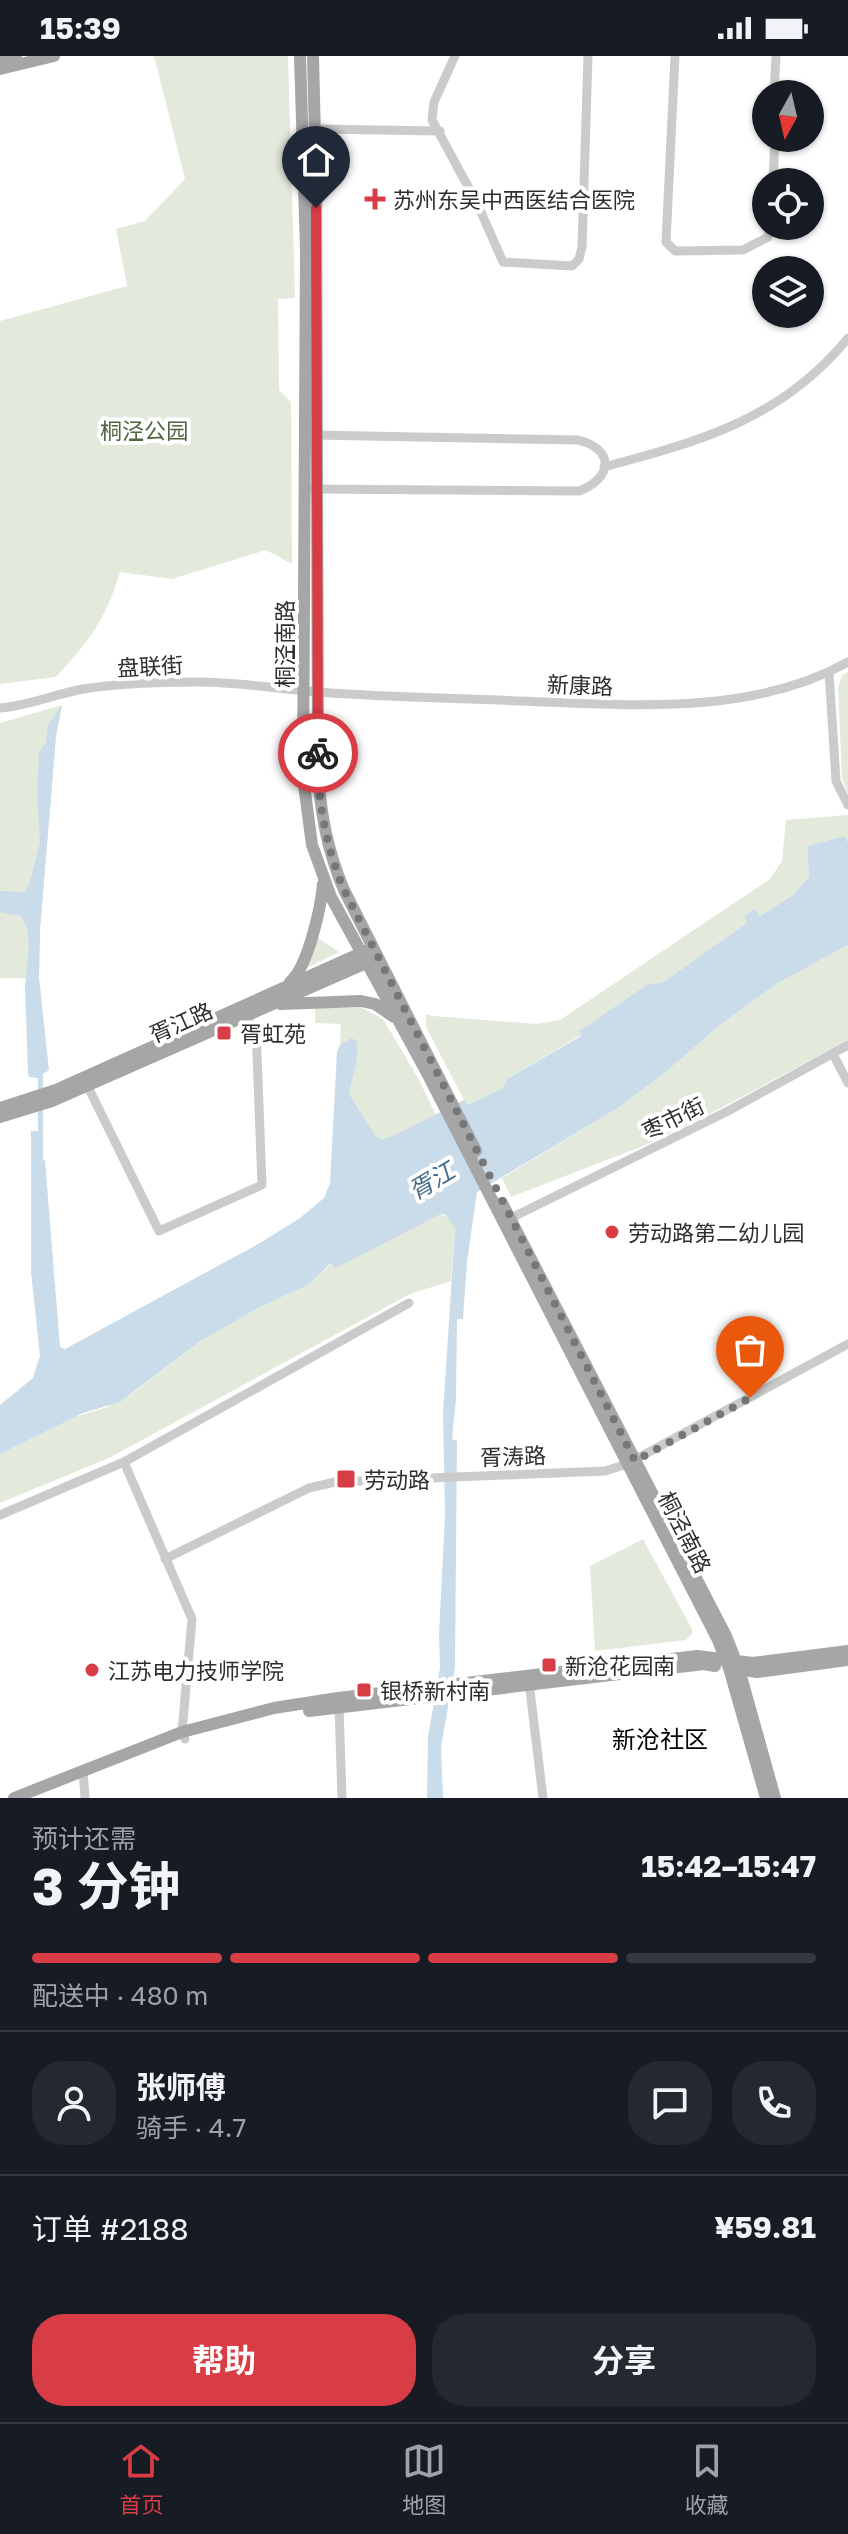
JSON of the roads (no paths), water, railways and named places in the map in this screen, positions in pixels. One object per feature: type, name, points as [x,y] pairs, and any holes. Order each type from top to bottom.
[{"type":"main road","points":[[0,60],[16,56]]},
{"type":"main road","points":[[0,69],[54,56]]},
{"type":"main road","name":"桐泾南路","points":[[300,56],[311,435]]},
{"type":"main road","name":"桐泾南路","points":[[313,56],[311,489],[304,690],[304,798],[312,845],[323,880],[369,956],[631,1462],[726,1636],[766,1798]]},
{"type":"main road","name":"桐泾南路","points":[[311,489],[319,692],[318,764],[323,818],[338,875],[395,1018],[446,1101]]},
{"type":"main road","points":[[285,987],[301,968],[320,904],[323,880]]},
{"type":"main road","name":"胥江路","points":[[0,1117],[40,1106],[68,1089],[285,987],[369,956]]},
{"type":"main road","name":"胥江路","points":[[0,1108],[87,1085],[266,1006],[369,956]]},
{"type":"main road","points":[[266,1006],[357,1000],[375,1004],[395,1018]]},
{"type":"main road","name":"桐泾南路","points":[[491,1190],[511,1218],[631,1462]]},
{"type":"main road","points":[[14,1798],[184,1736],[274,1708],[529,1679],[704,1664],[755,1663],[848,1651]]},
{"type":"main road","points":[[732,1664],[757,1672],[848,1660]]},
{"type":"main road","name":"桐泾南路","points":[[732,1664],[775,1798]]},
{"type":"main road","points":[[184,1736],[262,1719],[434,1691]]},
{"type":"main road","points":[[36,1798],[83,1774]]},
{"type":"street","points":[[455,56],[434,102],[432,120],[503,262],[572,266],[579,259],[582,247],[588,56]]},
{"type":"street","points":[[675,56],[666,242],[675,251],[743,250],[762,240]]},
{"type":"street","points":[[775,80],[776,56]]},
{"type":"street","points":[[315,129],[440,131]]},
{"type":"street","points":[[604,467],[709,437],[744,422],[810,376],[848,338]]},
{"type":"street","points":[[311,435],[578,440],[591,443],[604,460],[603,475],[598,482],[579,491],[311,489]]},
{"type":"street","name":"新康路","points":[[304,690],[604,704],[679,703],[758,694],[802,683],[848,662]]},
{"type":"street","points":[[829,672],[836,781],[848,805]]},
{"type":"street","name":"盘联街","points":[[0,708],[83,689],[135,683],[202,682],[304,690]]},
{"type":"street","points":[[87,1085],[159,1231],[262,1185],[256,1028],[244,1016]]},
{"type":"street","name":"枣市街","points":[[511,1218],[728,1111],[848,1045]]},
{"type":"street","points":[[833,1054],[848,1083]]},
{"type":"street","points":[[0,1515],[124,1462],[409,1303]]},
{"type":"street","name":"胥涛路","points":[[165,1559],[309,1488],[335,1482],[605,1471],[631,1462],[848,1344]]},
{"type":"street","points":[[124,1462],[192,1619],[184,1736]]},
{"type":"street","points":[[529,1679],[543,1798]]},
{"type":"street","points":[[339,1706],[342,1798]]},
{"type":"street","points":[[83,1774],[85,1798]]},
{"type":"water","name":"胥江","points":[[62,705],[56,736],[39,977],[49,1070],[43,1074],[43,1160],[60,1347],[65,1349],[260,1243],[300,1218],[324,1198],[330,1183],[337,1052],[340,1045],[351,1038],[357,1041],[357,1060],[349,1093],[376,1137],[391,1137],[464,1100],[468,1105],[503,1088],[507,1079],[581,1036],[579,1031],[648,984],[662,983],[747,923],[744,916],[755,909],[760,916],[793,895],[809,877],[807,846],[845,836],[848,843],[848,945],[778,983],[720,1025],[621,1106],[477,1192],[463,1319],[457,1319],[452,1439],[457,1441],[455,1667],[441,1747],[443,1798],[427,1798],[428,1737],[440,1668],[445,1514],[443,1413],[455,1229],[446,1215],[441,1214],[336,1268],[331,1263],[308,1285],[258,1308],[199,1342],[120,1402],[83,1413],[0,1454],[0,1405],[33,1378],[40,1356],[31,1272],[31,1131],[38,1131],[38,1078],[29,1077],[28,1074],[25,987],[29,945],[27,928],[21,916],[0,912],[0,891],[24,892],[29,885],[40,843],[37,792],[39,752],[46,742],[48,725]]},
{"type":"place","name":"苏州东吴中西医结合医院","points":[[375,199]]},
{"type":"place","name":"胥虹苑","points":[[224,1033]]},
{"type":"place","name":"劳动路第二幼儿园","points":[[612,1232]]},
{"type":"place","name":"劳动路","points":[[346,1479]]},
{"type":"place","name":"新沧花园南","points":[[549,1665]]},
{"type":"place","name":"江苏电力技师学院","points":[[92,1670]]},
{"type":"place","name":"银桥新村南","points":[[364,1690]]},
{"type":"district","name":"新沧社区","points":[[660,1738]]},
{"type":"park label","name":"桐泾公园","points":[[144,430]]}]
